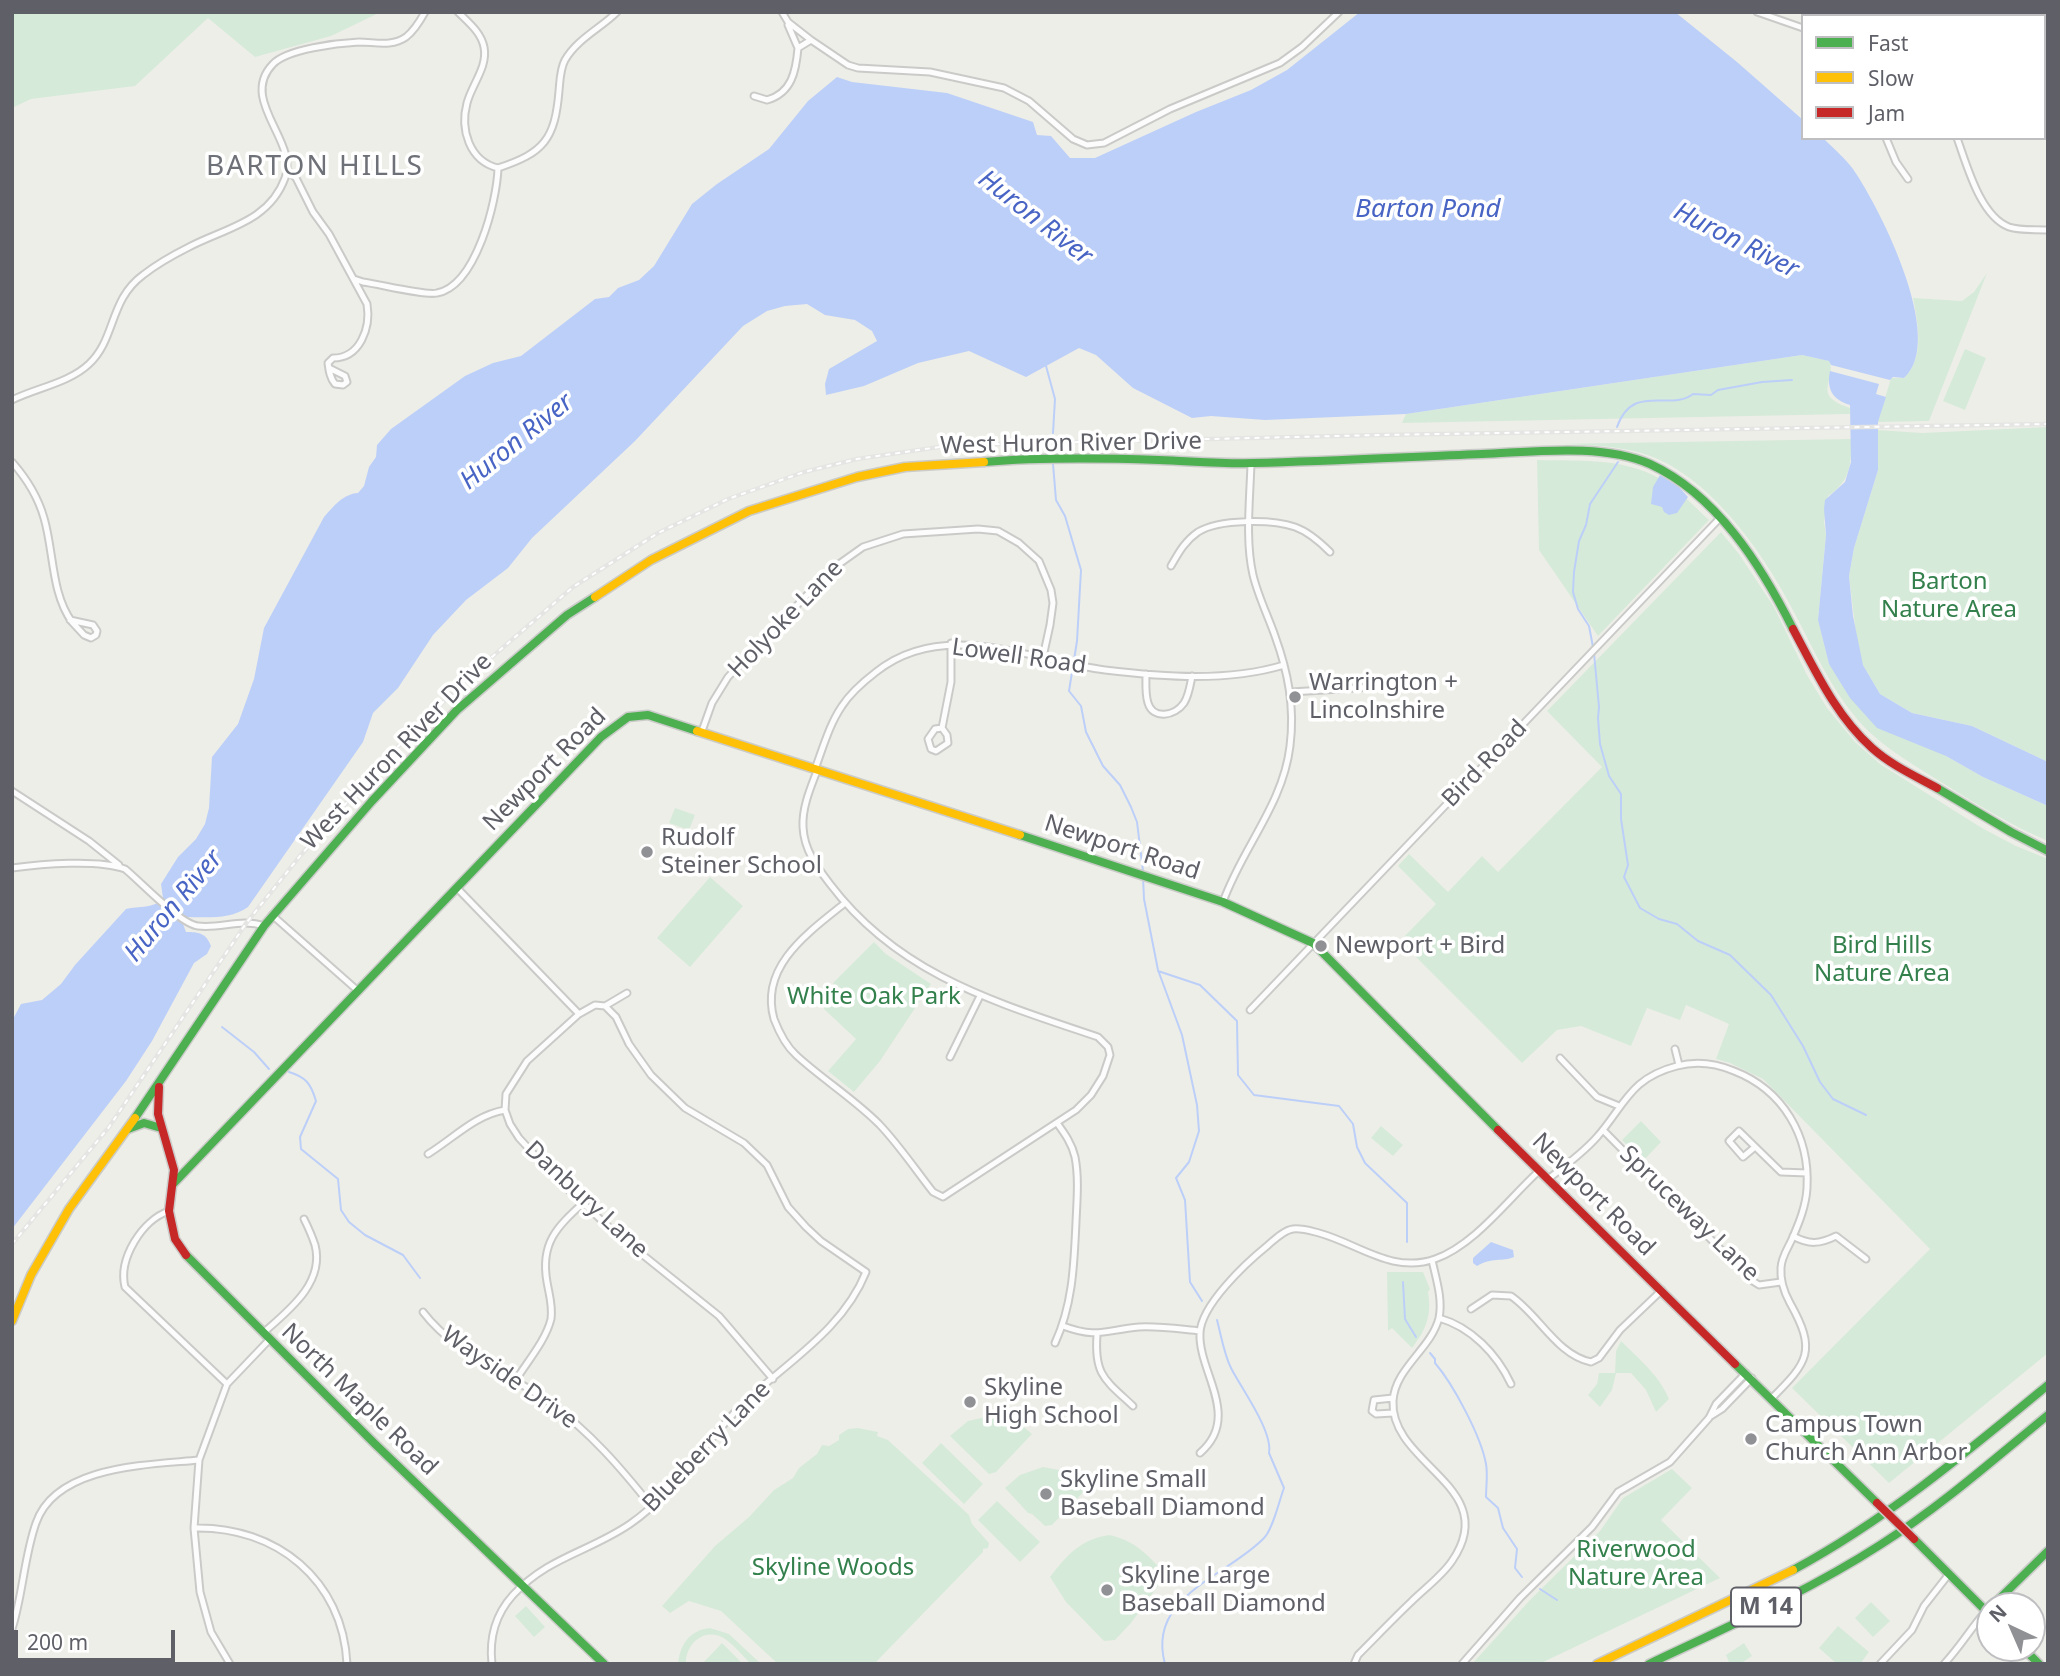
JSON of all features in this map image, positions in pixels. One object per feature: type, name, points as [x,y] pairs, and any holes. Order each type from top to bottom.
[{"type":"main road","name":"West Huron River Drive","points":[[12,1321],[49,1241],[160,1084],[272,915],[372,801],[457,710],[500,671],[584,603],[649,561],[720,523],[783,499],[857,477],[905,467],[1020,459],[1251,463],[1559,451],[1608,453],[1646,463],[1665,471],[1682,483],[1720,518],[1768,581],[1821,682],[1865,741],[1896,764],[2048,851]]},
{"type":"main road","name":"Newport Road","points":[[173,1184],[601,737],[621,720],[638,714],[648,715],[1143,874],[1223,902],[1313,943],[1548,1179],[1976,1598]]},
{"type":"main road","name":"North Maple Road","points":[[160,1084],[157,1101],[161,1128],[174,1170],[169,1210],[175,1239],[181,1250],[604,1664]]},
{"type":"main road","points":[[124,1132],[135,1125],[148,1122],[161,1128]]},
{"type":"main road","name":"M 14","points":[[1597,1664],[1834,1547],[1920,1489],[2048,1385]]},
{"type":"main road","name":"M 14","points":[[1649,1664],[1753,1614],[1868,1553],[1923,1515],[2048,1415]]},
{"type":"main road","points":[[2007,1592],[2048,1551]]},
{"type":"street","points":[[12,400],[72,375],[88,365],[100,349],[119,302],[132,284],[188,247],[240,225],[264,210],[279,192],[287,170],[287,158],[263,102],[264,77],[275,62],[285,55],[344,43],[394,43],[407,37],[425,12]]},
{"type":"street","points":[[458,12],[481,37],[484,49],[483,66],[467,100],[465,111],[468,142],[482,163],[498,168],[528,155],[549,138],[557,113],[563,63],[570,52],[617,12]]},
{"type":"street","points":[[754,96],[767,100],[785,90],[792,81],[798,48],[782,12]]},
{"type":"street","points":[[788,22],[848,65],[930,72],[1004,88],[1029,101],[1073,139],[1087,145],[1104,144],[1170,109],[1280,62],[1302,47],[1339,12]]},
{"type":"street","points":[[1757,12],[1801,26]]},
{"type":"street","points":[[1774,12],[1782,21]]},
{"type":"street","points":[[798,48],[811,40]]},
{"type":"street","points":[[1887,140],[1896,162],[1908,180]]},
{"type":"street","points":[[1958,140],[1978,192],[1995,218],[2011,227],[2048,230]]},
{"type":"street","points":[[354,279],[425,293],[437,293],[450,288],[462,278],[475,254],[494,204],[498,168]]},
{"type":"street","points":[[287,170],[296,178],[367,304],[368,313],[360,344],[348,355],[330,359],[329,369]]},
{"type":"street","points":[[12,463],[35,493],[44,517],[62,606],[70,620],[88,638],[96,635],[97,631],[93,625],[70,620]]},
{"type":"street","points":[[1223,902],[1244,854],[1274,804],[1285,773],[1292,724],[1291,692],[1284,664],[1253,574],[1251,463]]},
{"type":"street","name":"Bird Road","points":[[1250,1010],[1720,518]]},
{"type":"street","points":[[1171,566],[1182,546],[1201,530],[1228,522],[1275,523],[1295,527],[1320,541],[1330,552]]},
{"type":"street","name":"Holyoke Lane","points":[[702,731],[712,703],[728,677],[832,569],[863,547],[902,534],[978,529],[998,531],[1019,542],[1039,561],[1051,590],[1053,603],[1043,657]]},
{"type":"street","points":[[942,728],[935,729],[928,739],[931,749],[936,751],[948,743],[942,728],[951,682],[951,643]]},
{"type":"street","name":"Lowell Road","points":[[1057,1124],[1091,1095],[1103,1076],[1110,1055],[1108,1047],[1098,1037],[980,996],[938,976],[906,956],[845,903],[809,855],[803,829],[804,809],[838,712],[850,694],[885,664],[907,653],[951,643],[1146,674],[1248,674],[1284,664]]},
{"type":"street","points":[[1146,674],[1148,705],[1155,713],[1162,715],[1181,708],[1189,693],[1192,676]]},
{"type":"street","points":[[1291,692],[1373,687]]},
{"type":"street","points":[[12,791],[89,841],[186,921],[200,926],[239,922],[264,926]]},
{"type":"street","points":[[12,868],[108,864],[125,870]]},
{"type":"street","points":[[456,887],[579,1014]]},
{"type":"street","points":[[845,903],[790,950],[781,964],[771,994],[777,1027],[785,1043],[796,1055],[879,1124],[938,1195],[943,1197],[1057,1124],[1067,1136],[1074,1155],[1077,1180],[1071,1297],[1055,1343]]},
{"type":"street","points":[[272,915],[357,990]]},
{"type":"street","points":[[428,1154],[453,1139],[474,1121],[505,1110],[506,1094],[527,1061],[579,1014],[594,1005],[605,1006],[626,993]]},
{"type":"street","points":[[950,1057],[980,996]]},
{"type":"street","name":"Blueberry Lane","points":[[492,1664],[490,1645],[495,1624],[503,1608],[522,1586],[548,1565],[610,1537],[652,1507],[740,1407],[829,1327],[856,1291],[866,1272],[821,1241],[806,1227],[788,1207],[767,1165],[744,1143],[685,1108],[650,1075],[629,1044],[616,1017],[605,1006]]},
{"type":"street","points":[[1675,1049],[1679,1065]]},
{"type":"street","points":[[1560,1058],[1597,1097],[1619,1106]]},
{"type":"street","points":[[1548,1179],[1567,1165],[1603,1130],[1635,1087],[1646,1079],[1679,1065],[1703,1063],[1723,1067],[1762,1085],[1790,1115],[1804,1149],[1807,1173],[1804,1205],[1780,1266],[1785,1294],[1802,1325],[1806,1351],[1794,1376],[1772,1398]]},
{"type":"street","name":"Danbury Lane","points":[[505,1110],[519,1138],[583,1203],[639,1254],[719,1316],[773,1380]]},
{"type":"street","name":"Spruceway Lane","points":[[1603,1130],[1751,1280],[1759,1285],[1781,1282]]},
{"type":"street","points":[[1755,1147],[1743,1157],[1729,1141],[1739,1131],[1781,1172],[1807,1173]]},
{"type":"street","points":[[1200,1453],[1209,1445],[1215,1429],[1218,1403],[1203,1358],[1200,1331],[1216,1298],[1263,1249],[1290,1229],[1304,1229],[1329,1236],[1388,1261],[1414,1263],[1432,1260],[1447,1255],[1465,1242],[1540,1170]]},
{"type":"street","points":[[516,1380],[546,1332],[551,1318],[545,1263],[547,1247],[554,1232],[583,1203]]},
{"type":"street","points":[[169,1210],[160,1213],[150,1222],[131,1249],[125,1262],[125,1287],[227,1384]]},
{"type":"street","points":[[230,1664],[211,1632],[200,1592],[194,1528],[199,1460],[227,1384],[302,1295],[315,1271],[315,1247],[304,1219]]},
{"type":"street","points":[[1793,1236],[1804,1242],[1814,1243],[1836,1236],[1866,1259]]},
{"type":"street","points":[[1354,1664],[1358,1655],[1452,1561],[1464,1529],[1462,1510],[1454,1491],[1403,1438],[1393,1413],[1393,1398],[1401,1377],[1431,1335],[1439,1318],[1440,1298],[1432,1260]]},
{"type":"street","points":[[1471,1309],[1492,1295],[1511,1296],[1574,1355],[1583,1360],[1595,1360],[1620,1330],[1662,1290]]},
{"type":"street","name":"Wayside Drive","points":[[423,1312],[440,1331],[484,1363],[516,1380],[548,1402],[595,1440],[652,1507]]},
{"type":"street","points":[[1439,1318],[1455,1322],[1464,1328],[1494,1356],[1511,1384]]},
{"type":"street","points":[[1063,1326],[1097,1335],[1161,1326],[1200,1331]]},
{"type":"street","points":[[1097,1335],[1097,1365],[1101,1374],[1133,1406]]},
{"type":"street","points":[[1462,1664],[1520,1598],[1592,1527],[1618,1492],[1670,1462],[1709,1418],[1722,1409],[1749,1376]]},
{"type":"street","points":[[1393,1398],[1374,1400],[1372,1406],[1376,1414],[1393,1413]]},
{"type":"street","points":[[12,1629],[20,1604],[30,1542],[36,1521],[45,1504],[55,1495],[96,1474],[134,1466],[199,1460]]},
{"type":"street","points":[[194,1528],[219,1527],[252,1535],[303,1566],[322,1586],[339,1617],[346,1643],[347,1664]]},
{"type":"street","points":[[1880,1664],[1912,1630],[1924,1605],[1949,1574]]},
{"type":"street","points":[[1944,1664],[1976,1623]]},
{"type":"green space","points":[[12,12],[381,12],[331,36],[255,57],[208,18],[135,86],[31,99],[12,108]]},
{"type":"green space","points":[[1987,273],[1929,421],[1878,422],[1891,378],[1904,378],[1915,361],[1918,340],[1913,298],[1962,301],[1974,292]]},
{"type":"green space","points":[[1965,349],[1986,358],[1965,410],[1943,401]]},
{"type":"green space","points":[[1802,355],[1830,361],[1828,393],[1838,403],[1850,408],[1850,414],[1402,423],[1406,414]]},
{"type":"green space","name":"Barton Nature Area","points":[[2048,427],[2048,762],[1972,726],[1912,713],[1880,694],[1863,665],[1858,650],[1849,576],[1854,548],[1878,470],[1878,430],[1922,433]]},
{"type":"green space","name":"Barton Nature Area","points":[[1851,439],[1848,471],[1841,485],[1828,496],[1824,522],[1826,535],[1818,619],[1829,664],[1946,756],[1983,777],[2048,806],[2048,841],[1967,798],[1896,754],[1866,729],[1847,707],[1831,681],[1769,568],[1735,522],[1695,482],[1673,467],[1639,452],[1604,446],[1556,444]]},
{"type":"green space","points":[[1537,460],[1605,462],[1638,469],[1674,488],[1709,520],[1598,636],[1539,550]]},
{"type":"green space","name":"Bird Hills Nature Area","points":[[1721,532],[1774,607],[1807,675],[1827,708],[1855,742],[1880,764],[1982,828],[2048,859],[2048,1353],[1889,1483],[1792,1388],[1930,1249],[1763,1079],[1716,1059],[1729,1024],[1686,1005],[1680,1020],[1647,1008],[1631,1046],[1581,1026],[1557,1030],[1522,1063],[1400,941],[1436,904],[1398,866],[1409,854],[1448,892],[1482,856],[1498,872],[1602,767],[1547,711]]},
{"type":"green space","points":[[675,808],[695,815],[689,830],[669,823]]},
{"type":"green space","points":[[710,877],[743,906],[690,967],[657,938]]},
{"type":"green space","name":"White Oak Park","points":[[874,942],[886,954],[931,984],[880,1061],[854,1092],[828,1071],[856,1039],[824,1009],[834,982]]},
{"type":"green space","points":[[1641,1121],[1661,1142],[1643,1161],[1622,1140]]},
{"type":"green space","points":[[1381,1126],[1403,1145],[1393,1156],[1371,1138]]},
{"type":"green space","points":[[1387,1272],[1423,1272],[1430,1289],[1427,1322],[1412,1348],[1392,1328],[1388,1331]]},
{"type":"green space","points":[[1621,1341],[1665,1390],[1669,1399],[1656,1412],[1646,1390],[1631,1373],[1616,1373],[1612,1390],[1600,1407],[1588,1395],[1597,1384],[1599,1373],[1615,1373],[1616,1351]]},
{"type":"green space","name":"Skyline Small Baseball Diamond","points":[[994,1415],[1019,1423],[1032,1434],[996,1472],[989,1474],[950,1436],[968,1421]]},
{"type":"green space","name":"Skyline Woods","points":[[848,1429],[878,1432],[877,1436],[888,1440],[969,1515],[972,1524],[989,1543],[988,1548],[983,1549],[874,1664],[778,1664],[721,1611],[689,1601],[670,1613],[662,1606],[715,1546],[749,1517],[774,1490],[793,1478],[799,1468],[817,1454],[822,1445],[829,1446],[839,1440],[839,1435]]},
{"type":"green space","points":[[941,1443],[983,1484],[964,1504],[922,1463]]},
{"type":"green space","name":"Skyline Small Baseball Diamond","points":[[1043,1467],[1070,1472],[1089,1486],[1052,1525],[1045,1526],[1028,1513],[1005,1488],[1020,1475]]},
{"type":"green space","name":"Riverwood Nature Area","points":[[1672,1469],[1692,1488],[1661,1520],[1720,1578],[1539,1664],[1472,1664],[1530,1600],[1600,1531],[1623,1498]]},
{"type":"green space","points":[[997,1501],[1040,1542],[1020,1562],[978,1520]]},
{"type":"green space","name":"Skyline Large Baseball Diamond","points":[[1109,1535],[1134,1545],[1166,1575],[1131,1623],[1115,1640],[1104,1641],[1066,1602],[1050,1577],[1075,1549],[1090,1540]]},
{"type":"green space","points":[[1871,1602],[1890,1621],[1873,1637],[1855,1618]]},
{"type":"green space","points":[[526,1606],[545,1627],[534,1637],[515,1616]]},
{"type":"green space","points":[[1838,1626],[1869,1652],[1860,1664],[1837,1664],[1819,1648]]},
{"type":"green space","points":[[710,1628],[729,1634],[761,1664],[751,1664],[725,1639],[711,1634],[693,1643],[686,1664],[678,1664],[687,1639],[703,1629]]},
{"type":"green space","points":[[722,1643],[743,1664],[702,1664]]},
{"type":"green space","points":[[1744,1643],[1752,1656],[1740,1664],[1730,1664],[1726,1655]]},
{"type":"water","name":"Barton Pond","points":[[1360,12],[1675,12],[1801,118],[1801,140],[1825,140],[1850,165],[1878,213],[1905,274],[1914,305],[1918,335],[1915,360],[1904,378],[1893,377],[1890,380],[1802,355],[1406,414],[1265,420],[1211,416],[1192,418],[1133,388],[1096,355],[1079,348],[1026,377],[969,351],[918,363],[864,386],[826,395],[825,384],[829,369],[877,341],[872,331],[855,320],[825,315],[807,304],[767,311],[743,326],[635,441],[532,538],[508,568],[466,600],[433,635],[398,688],[373,713],[363,742],[248,907],[226,916],[185,917],[182,921],[186,932],[195,932],[207,938],[211,946],[207,954],[194,963],[152,1041],[126,1081],[12,1229],[12,1021],[21,1004],[42,1000],[61,984],[126,909],[151,906],[163,898],[161,884],[178,857],[196,839],[205,824],[209,808],[212,757],[238,724],[254,679],[264,628],[324,517],[339,501],[358,493],[364,486],[369,467],[376,457],[377,445],[391,429],[465,376],[493,363],[521,356],[595,299],[609,297],[618,288],[639,280],[654,266],[692,204],[769,149],[808,101],[837,77],[852,82],[947,93],[1033,122],[1037,135],[1051,136],[1070,158],[1095,158],[1251,90],[1287,70]]},
{"type":"water","points":[[1830,371],[1879,384],[1876,394],[1886,397],[1878,422],[1878,470],[1854,548],[1849,576],[1853,616],[1863,665],[1880,694],[1912,713],[1972,726],[2048,762],[2048,806],[1983,777],[1946,756],[1877,728],[1850,698],[1829,664],[1818,620],[1826,535],[1824,509],[1825,500],[1845,482],[1851,462],[1850,405],[1832,393]]},
{"type":"water","points":[[1660,475],[1679,487],[1688,497],[1677,513],[1669,515],[1662,507],[1651,504],[1653,487]]},
{"type":"water","points":[[1491,1242],[1513,1250],[1514,1257],[1477,1266],[1473,1263],[1473,1258]]},
{"type":"waterway","points":[[1046,366],[1055,399],[1053,433]]},
{"type":"waterway","points":[[1617,427],[1624,413],[1632,405],[1642,402],[1684,399],[1693,394],[1711,395],[1718,390],[1792,380]]},
{"type":"waterway","points":[[1593,647],[1589,626],[1578,609],[1573,592],[1574,572],[1579,541],[1586,525],[1590,504],[1618,462]]},
{"type":"waterway","points":[[1053,464],[1056,500],[1065,516],[1081,570],[1077,641],[1069,691],[1081,706],[1086,732],[1103,766],[1120,785],[1131,807],[1137,822],[1143,871]]},
{"type":"waterway","points":[[1594,653],[1600,744],[1609,776],[1621,794],[1621,819],[1628,865],[1624,877],[1640,908],[1659,919],[1677,924],[1698,941],[1730,955],[1771,995],[1803,1046],[1820,1082],[1833,1099],[1866,1115]]},
{"type":"waterway","points":[[1143,877],[1144,899],[1158,970],[1182,1035],[1197,1105],[1199,1131],[1189,1162],[1176,1178],[1185,1200],[1190,1282],[1202,1301]]},
{"type":"waterway","points":[[1158,971],[1200,985],[1237,1021],[1238,1075],[1254,1095],[1339,1106],[1353,1124],[1357,1147],[1365,1163],[1407,1203],[1407,1242]]},
{"type":"waterway","points":[[222,1027],[254,1052],[269,1069]]},
{"type":"waterway","points":[[289,1072],[307,1082],[316,1101],[300,1137],[301,1149],[338,1179],[341,1210],[349,1222],[365,1235],[403,1255],[420,1278]]},
{"type":"waterway","points":[[1403,1282],[1405,1319],[1416,1337]]},
{"type":"waterway","points":[[1165,1664],[1162,1641],[1167,1621],[1178,1604],[1264,1538],[1273,1522],[1284,1488],[1269,1453],[1266,1433],[1229,1363],[1217,1320]]},
{"type":"waterway","points":[[1430,1353],[1458,1397],[1478,1439],[1487,1468],[1486,1497],[1498,1508],[1503,1528],[1517,1549],[1515,1568],[1522,1577]]},
{"type":"waterway","points":[[1540,1589],[1557,1600]]},
{"type":"railway","points":[[12,1244],[109,1127],[247,922],[300,856],[385,759],[470,676],[573,587],[658,533],[728,499],[804,472],[857,459],[953,445],[2048,424]]},
{"type":"traffic: fast","points":[[984,462],[1093,458],[1254,463],[1567,450],[1631,457],[1674,477],[1716,513],[1735,534],[1767,581],[1793,629]]},
{"type":"traffic: fast","points":[[135,1118],[264,926],[372,801],[457,710],[567,615],[595,597]]},
{"type":"traffic: fast","points":[[173,1184],[601,737],[628,717],[648,715],[697,731]]},
{"type":"traffic: fast","points":[[1937,788],[2048,851]]},
{"type":"traffic: fast","points":[[1020,835],[1223,902],[1313,943],[1498,1130]]},
{"type":"traffic: fast","points":[[128,1129],[144,1123],[161,1128]]},
{"type":"traffic: fast","points":[[186,1255],[374,1443],[604,1664]]},
{"type":"traffic: fast","points":[[1735,1364],[1877,1503]]},
{"type":"traffic: fast","points":[[1793,1570],[1893,1507],[2048,1385]]},
{"type":"traffic: fast","points":[[1649,1664],[1795,1594],[1880,1545],[1945,1499],[2048,1415]]},
{"type":"traffic: fast","points":[[1914,1539],[1976,1601]]},
{"type":"traffic: fast","points":[[2006,1592],[2048,1551]]},
{"type":"traffic: slow","points":[[595,597],[651,560],[749,511],[857,477],[905,467],[984,462]]},
{"type":"traffic: slow","points":[[697,731],[1020,835]]},
{"type":"traffic: slow","points":[[12,1321],[31,1275],[69,1209],[135,1118]]},
{"type":"traffic: slow","points":[[1597,1664],[1793,1570]]},
{"type":"traffic: jam","points":[[1793,629],[1827,692],[1859,735],[1887,760],[1937,788]]},
{"type":"traffic: jam","points":[[159,1087],[158,1114],[174,1170],[169,1211],[175,1239],[186,1255]]},
{"type":"traffic: jam","points":[[1498,1130],[1735,1364]]},
{"type":"traffic: jam","points":[[1877,1503],[1914,1539]]},
{"type":"place","name":"Warrington + Lincolnshire","points":[[1295,697]]},
{"type":"place","name":"Rudolf Steiner School","points":[[647,852]]},
{"type":"place","name":"Newport + Bird","points":[[1321,946]]},
{"type":"place","name":"Skyline High School","points":[[970,1402]]},
{"type":"place","name":"Campus Town Church Ann Arbor","points":[[1751,1439]]},
{"type":"place","name":"Skyline Small Baseball Diamond","points":[[1046,1494]]},
{"type":"place","name":"Skyline Large Baseball Diamond","points":[[1107,1590]]},
{"type":"district","name":"BARTON HILLS","points":[[315,167]]},
{"type":"water label","name":"Huron River","points":[[1035,218]]},
{"type":"water label","name":"Huron River","points":[[1736,241]]},
{"type":"water label","name":"Huron River","points":[[517,442]]},
{"type":"water label","name":"Huron River","points":[[174,906]]}]
